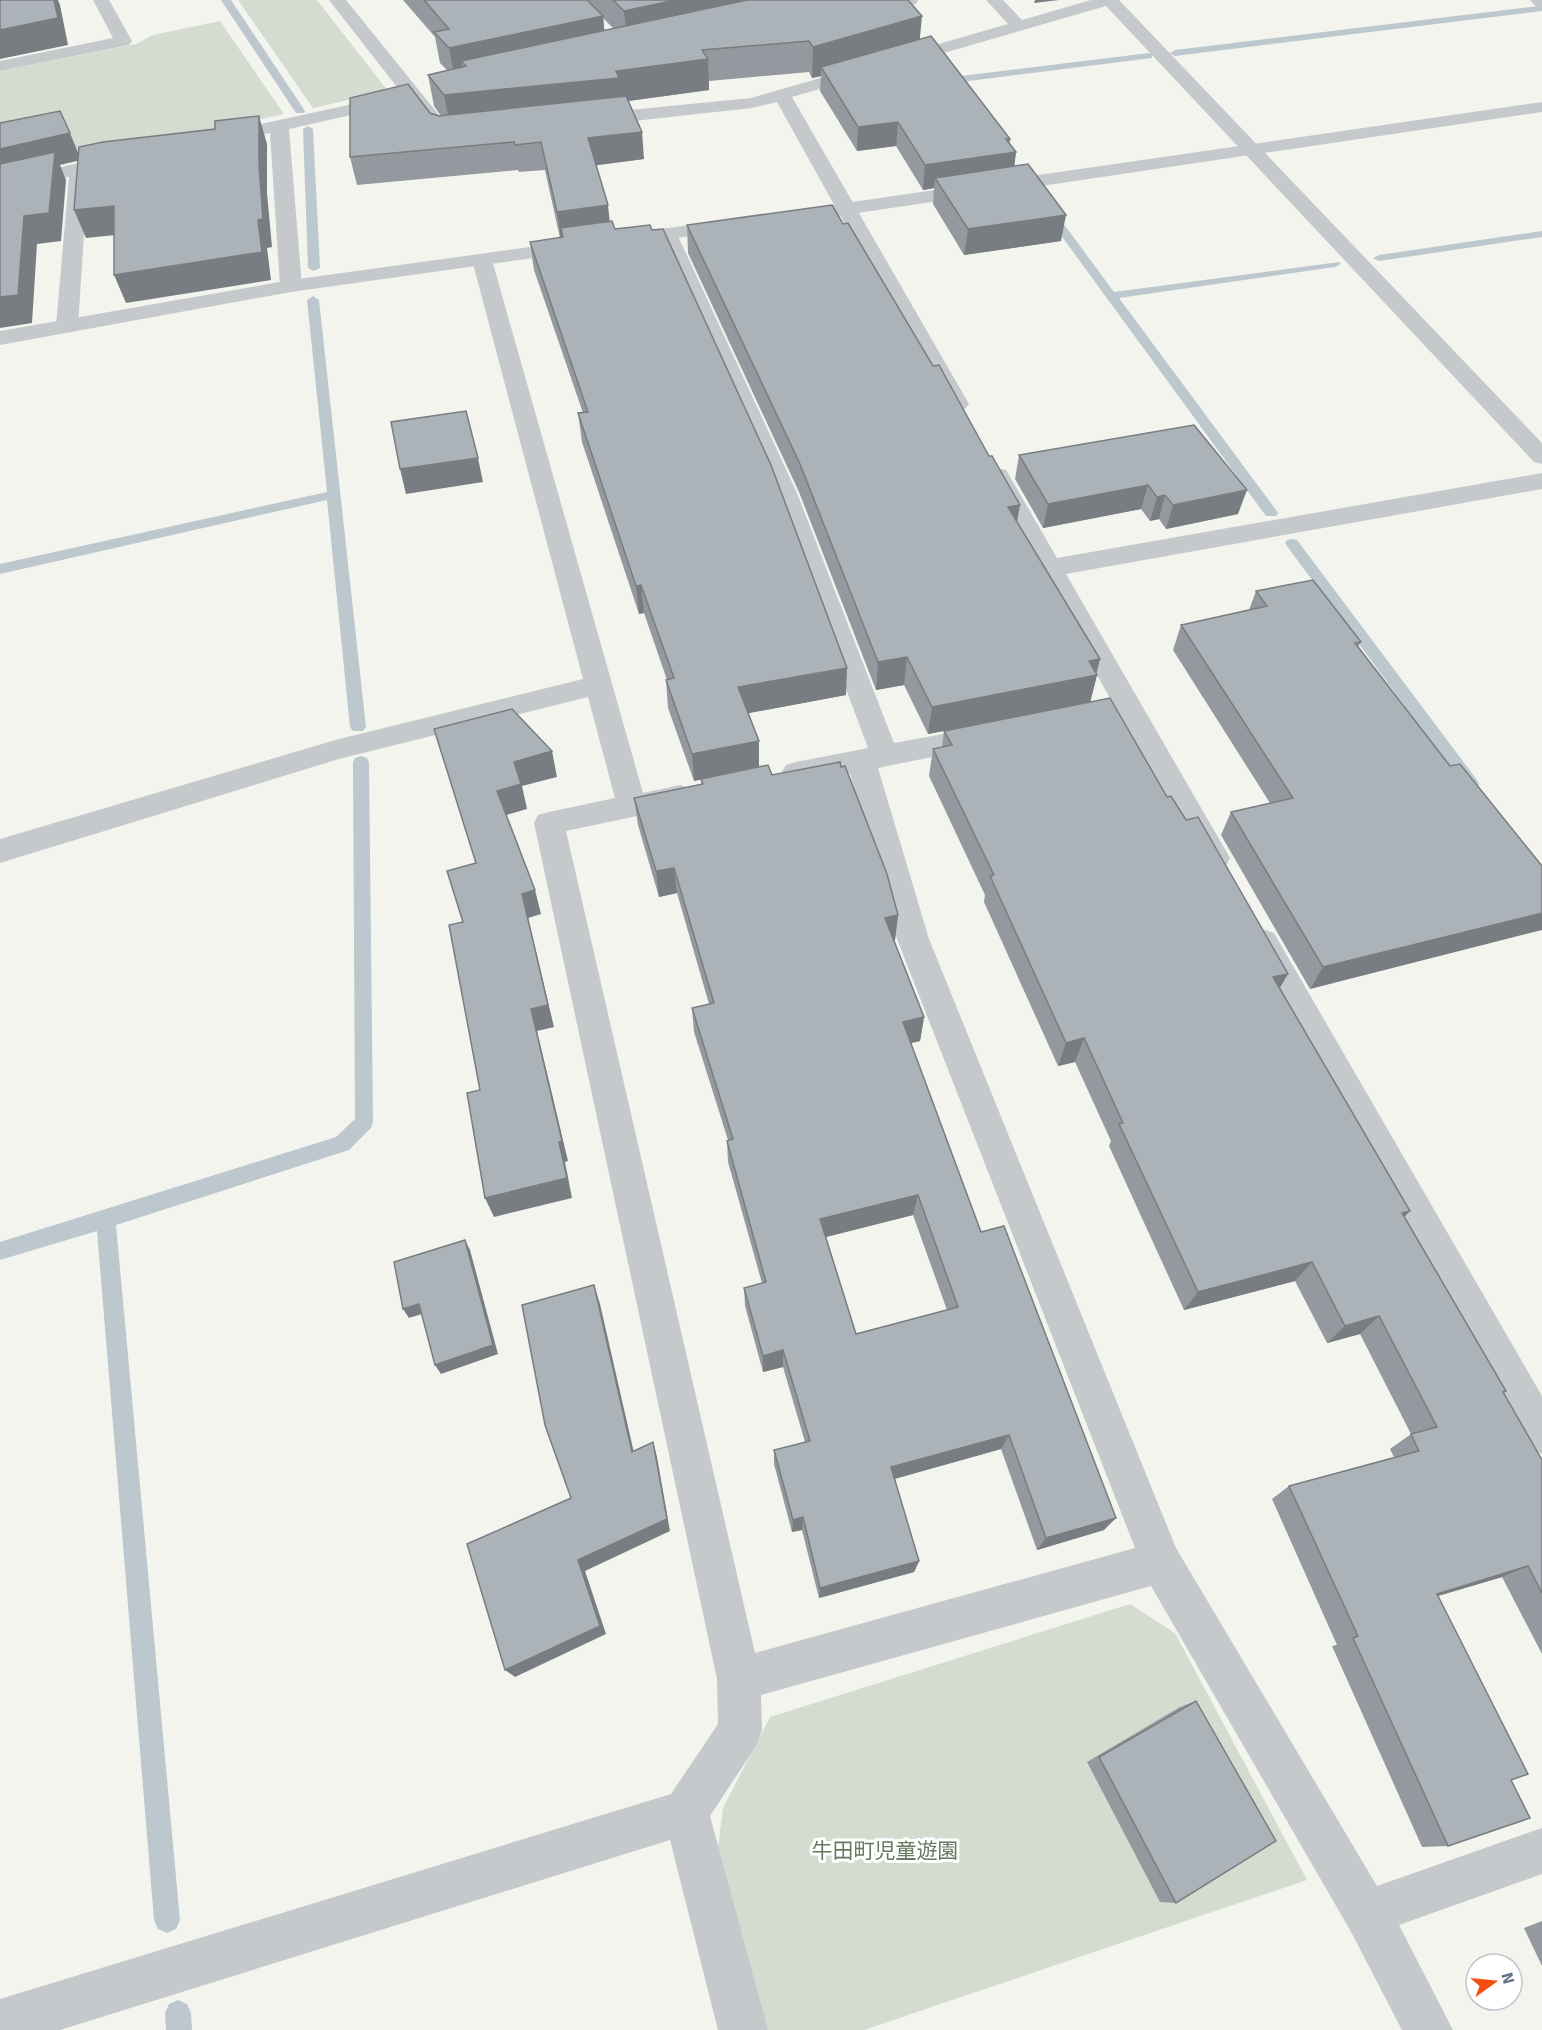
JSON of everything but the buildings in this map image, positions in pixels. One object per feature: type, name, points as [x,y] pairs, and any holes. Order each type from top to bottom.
[{"type":"street","points":[[0,66],[123,41],[101,0]]},
{"type":"street","points":[[337,0],[444,135]]},
{"type":"street","points":[[853,0],[860,10],[910,0]]},
{"type":"street","points":[[994,0],[1020,27]]},
{"type":"street","points":[[574,121],[752,103],[1110,0],[1542,457]]},
{"type":"street","points":[[1538,0],[1542,3]]},
{"type":"street","points":[[201,142],[437,90]]},
{"type":"street","points":[[782,95],[968,424]]},
{"type":"street","points":[[0,338],[291,286],[846,209],[1542,107]]},
{"type":"street","points":[[279,125],[291,286]]},
{"type":"street","points":[[0,186],[135,157]]},
{"type":"street","points":[[67,327],[79,169]]},
{"type":"street","points":[[668,234],[785,493],[873,758],[913,939],[1161,1562],[1367,1913],[1428,2030]]},
{"type":"street","points":[[482,260],[632,806]]},
{"type":"street","points":[[986,455],[1230,884]]},
{"type":"street","points":[[1050,568],[1542,482]]},
{"type":"street","points":[[0,851],[339,749],[599,685]]},
{"type":"street","points":[[1048,723],[1130,707]]},
{"type":"street","points":[[769,779],[1013,730]]},
{"type":"street","points":[[0,2024],[686,1812],[740,1730],[739,1679],[549,823],[712,790]]},
{"type":"street","points":[[1247,915],[1542,1434]]},
{"type":"street","points":[[739,1679],[1161,1562]]},
{"type":"street","points":[[686,1812],[743,2030]]},
{"type":"street","points":[[1367,1913],[1542,1851]]},
{"type":"green space","points":[[238,0],[317,0],[388,91],[313,108]]},
{"type":"green space","points":[[220,21],[284,114],[0,178],[0,71],[136,44],[153,35]]},
{"type":"green space","name":"牛田町児童遊園","points":[[1130,1604],[1175,1633],[1307,1880],[864,2030],[754,2030],[715,1871],[723,1808],[770,1717]]},
{"type":"waterway","points":[[226,0],[300,111]]},
{"type":"waterway","points":[[1175,53],[1539,9]]},
{"type":"waterway","points":[[953,80],[1149,56]]},
{"type":"waterway","points":[[308,129],[314,268]]},
{"type":"waterway","points":[[1048,210],[1271,513]]},
{"type":"waterway","points":[[1379,258],[1542,234]]},
{"type":"waterway","points":[[1112,296],[1335,264]]},
{"type":"waterway","points":[[313,300],[358,727]]},
{"type":"waterway","points":[[0,569],[333,495]]},
{"type":"waterway","points":[[1292,543],[1471,784]]},
{"type":"waterway","points":[[106,1219],[342,1144],[364,1122],[361,762]]},
{"type":"waterway","points":[[0,1251],[106,1219]]},
{"type":"waterway","points":[[106,1219],[167,1920]]},
{"type":"waterway","points":[[178,2013],[179,2030]]}]
